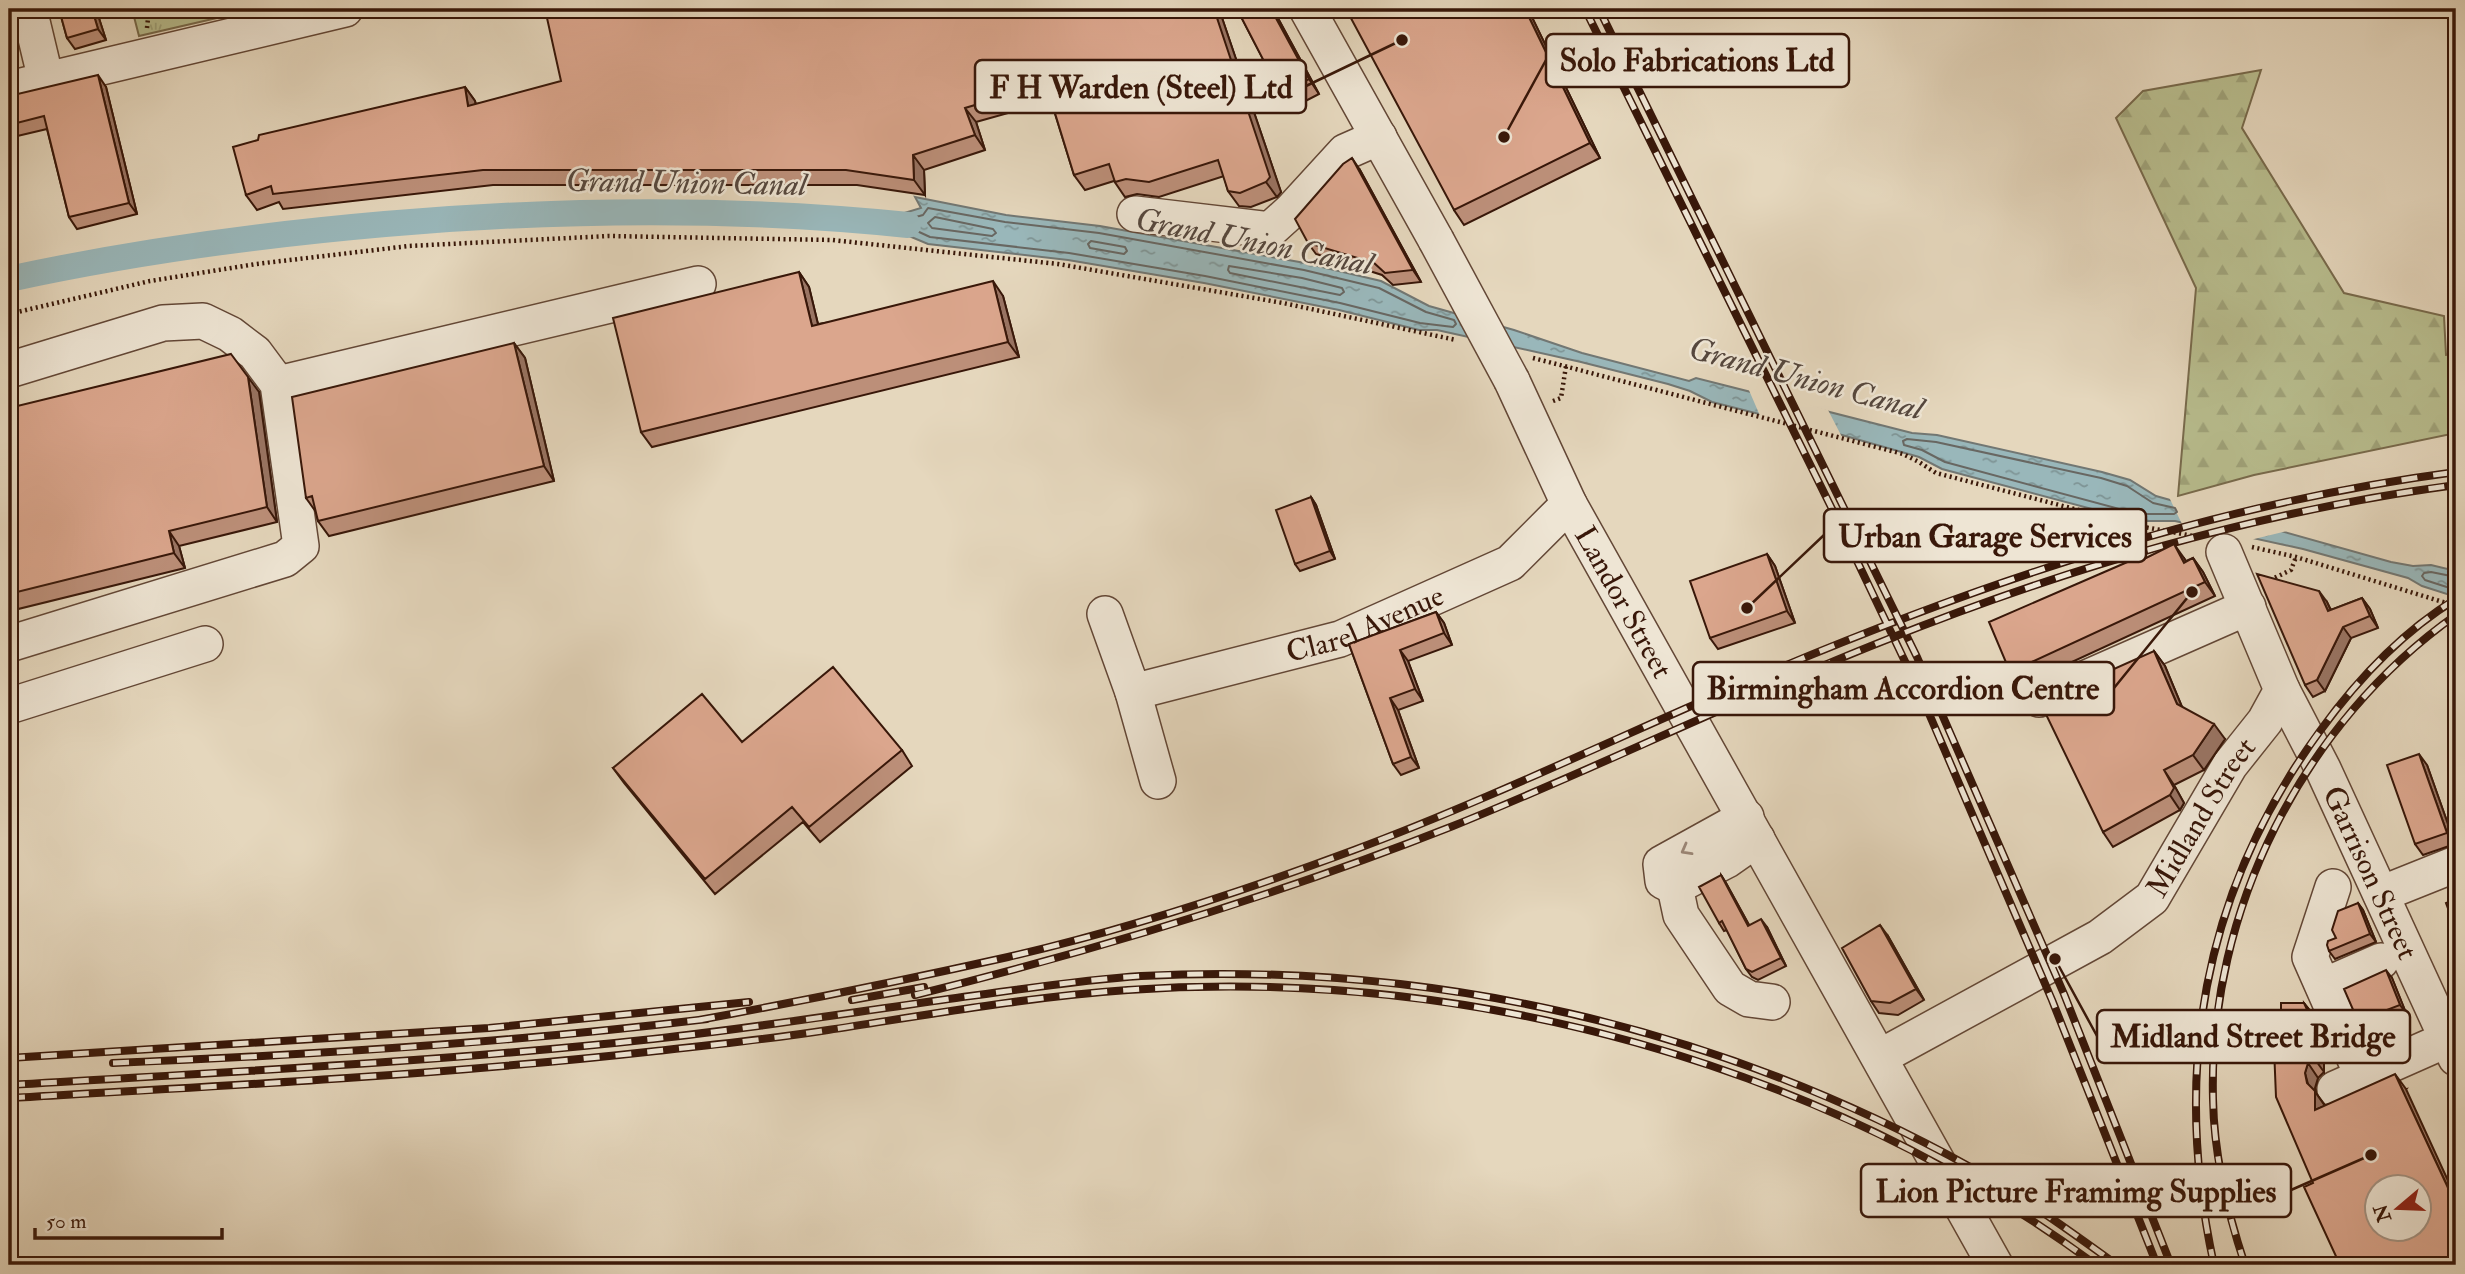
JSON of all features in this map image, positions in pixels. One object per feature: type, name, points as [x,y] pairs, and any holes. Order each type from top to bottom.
[{"type":"street","points":[[29,9],[46,80]]},
{"type":"street","points":[[9,89],[345,9]]},
{"type":"street","name":"Landor Street","points":[[1307,9],[1436,240],[1520,369],[1569,504],[1995,1265]]},
{"type":"street","points":[[1135,214],[1270,230],[1345,152],[1379,137]]},
{"type":"street","points":[[278,384],[698,284]]},
{"type":"street","points":[[9,370],[163,323],[203,321],[230,334],[255,353],[278,384],[301,546],[285,559],[9,644]]},
{"type":"street","name":"Clarel Avenue","points":[[1133,692],[1340,639],[1510,563],[1569,504]]},
{"type":"street","name":"Garrison Street","points":[[2227,546],[2245,600],[2282,690],[2452,1048]]},
{"type":"street","points":[[2039,699],[2245,600]]},
{"type":"street","points":[[1105,614],[1133,692],[1158,781]]},
{"type":"street","points":[[9,706],[205,644]]},
{"type":"street","name":"Midland Street","points":[[1880,1057],[2100,937],[2152,898],[2230,765],[2265,721],[2282,690]]},
{"type":"street","points":[[1752,828],[1661,864],[1662,881],[1675,887],[1681,915],[1730,988],[1749,999],[1772,1002]]},
{"type":"street","points":[[2381,894],[2456,864]]},
{"type":"street","points":[[2333,887],[2310,957],[2323,986],[2349,1083],[2452,1048]]},
{"type":"street","points":[[2323,986],[2381,961]]},
{"type":"path","points":[[9,314],[150,281],[256,264],[408,246],[609,236],[832,240],[1058,264],[1283,303],[1466,343]]},
{"type":"path","points":[[1520,369],[1903,454],[1936,474],[2144,527],[2227,546],[2296,557],[2456,606]]},
{"type":"path","points":[[2245,600],[2291,570],[2296,557]]},
{"type":"green space","points":[[132,9],[256,9],[139,36]]},
{"type":"green space","points":[[2261,70],[2242,128],[2344,293],[2444,316],[2446,355],[2456,354],[2456,433],[2254,475],[2178,496],[2196,288],[2116,118],[2143,91]]},
{"type":"water","points":[[915,197],[1006,215],[1100,226],[1305,263],[1381,281],[1429,306],[1582,353],[1689,381],[1696,378],[1912,433],[1937,435],[2102,472],[2130,480],[2156,496],[2391,562],[2413,566],[2431,565],[2456,571],[2456,597],[2422,586],[2408,578],[2303,549],[2175,521],[2137,521],[1942,469],[1919,457],[1712,402],[1668,384],[1581,362],[1204,283],[1068,260],[928,244],[890,228],[872,227],[873,214],[901,214],[921,208]]},
{"type":"pier","points":[[1748,388],[1828,410],[1843,439],[1761,418]]},
{"type":"pier","points":[[2168,495],[2291,530],[2246,541],[2177,525],[2182,524]]},
{"type":"building","points":[[59,9],[92,9],[98,29],[67,38]]},
{"type":"building","points":[[545,9],[1214,9],[1270,177],[1266,182],[1240,193],[1228,191],[1218,160],[1149,182],[1126,179],[1115,182],[1109,164],[1074,175],[1046,84],[965,108],[975,135],[913,155],[914,180],[846,170],[483,170],[273,194],[271,186],[246,195],[233,147],[258,140],[259,135],[465,87],[468,106],[561,81]]},
{"type":"building","points":[[1237,9],[1271,9],[1309,79],[1281,94]]},
{"type":"building","points":[[1346,9],[1525,9],[1590,143],[1454,210]]},
{"type":"building","points":[[98,75],[129,203],[69,217],[44,116],[9,125],[9,96]]},
{"type":"building","points":[[1352,158],[1413,270],[1385,273],[1374,263],[1308,243],[1295,219],[1343,164]]},
{"type":"building","points":[[799,272],[812,326],[993,281],[1008,342],[641,432],[613,318]]},
{"type":"building","points":[[514,343],[544,466],[318,521],[312,496],[306,498],[292,397]]},
{"type":"building","points":[[231,354],[248,377],[267,507],[169,531],[174,553],[9,594],[9,408]]},
{"type":"building","points":[[1311,497],[1330,551],[1295,564],[1276,510]]},
{"type":"building","points":[[2174,544],[2184,563],[2193,558],[2205,582],[2010,672],[1989,622],[2139,557],[2140,561]]},
{"type":"building","points":[[1767,554],[1787,611],[1710,638],[1690,581]]},
{"type":"building","points":[[2257,574],[2319,591],[2328,611],[2362,598],[2370,616],[2343,627],[2317,680],[2305,685]]},
{"type":"building","points":[[1436,612],[1444,633],[1400,650],[1415,689],[1390,698],[1411,757],[1393,764],[1349,644]]},
{"type":"building","points":[[2154,651],[2177,704],[2214,724],[2193,755],[2164,770],[2174,788],[2170,795],[2103,832],[2040,702]]},
{"type":"building","points":[[833,667],[902,750],[809,827],[792,807],[705,879],[613,768],[702,694],[742,742]]},
{"type":"building","points":[[2419,754],[2447,833],[2415,844],[2387,765]]},
{"type":"building","points":[[1721,875],[1748,926],[1761,919],[1781,958],[1752,972],[1746,969],[1722,921],[1719,923],[1699,887]]},
{"type":"building","points":[[2456,899],[2456,930],[2446,903]]},
{"type":"building","points":[[2358,903],[2370,934],[2329,951],[2328,941],[2336,938],[2332,930],[2338,911]]},
{"type":"building","points":[[1880,925],[1916,989],[1890,1003],[1871,1001],[1842,948]]},
{"type":"building","points":[[2386,970],[2400,1005],[2358,1021],[2344,989]]},
{"type":"building","points":[[2281,1003],[2304,1003],[2316,1029],[2314,1058],[2308,1063],[2305,1073],[2307,1083],[2315,1091],[2315,1110],[2395,1074],[2456,1205],[2456,1265],[2340,1265],[2304,1187],[2313,1183],[2276,1097],[2273,1023],[2281,1023]]},
{"type":"waterway","name":"Grand Union Canal","points":[[9,279],[243,239],[338,228],[516,215],[712,213],[908,225]]},
{"type":"railway","points":[[1585,9],[1921,695],[2052,1000],[2157,1265]]},
{"type":"railway","points":[[1599,9],[1917,657],[2064,994],[2171,1265]]},
{"type":"railway","points":[[699,1020],[1008,957],[1096,935],[1182,909],[1311,866],[1407,830],[1772,671],[1938,605],[2022,576],[2194,524],[2280,503],[2456,472]]},
{"type":"railway","points":[[915,995],[1187,920],[1387,851],[1507,804],[1827,664],[2021,590],[2092,567],[2236,527],[2382,496],[2456,485]]},
{"type":"railway","points":[[2214,1265],[2202,1193],[2196,1123],[2198,1054],[2207,986],[2224,920],[2248,855],[2280,792],[2320,731],[2349,693],[2382,658],[2417,626],[2456,599]]},
{"type":"railway","points":[[2245,1265],[2223,1183],[2213,1099],[2216,1029],[2227,959],[2247,892],[2275,827],[2311,766],[2353,710],[2401,659],[2456,615]]},
{"type":"railway","points":[[9,1085],[331,1066],[573,1047],[729,1030],[1025,989],[1141,976],[1249,974],[1357,980],[1464,993],[1570,1014],[1674,1041],[1776,1076],[1876,1119],[1972,1168],[2028,1202],[2117,1265]]},
{"type":"railway","points":[[852,1000],[924,987]]},
{"type":"railway","points":[[9,1098],[494,1067],[764,1039],[1015,1002],[1128,990],[1256,987],[1384,995],[1511,1013],[1636,1043],[1759,1083],[1877,1133],[1989,1194],[2096,1265]]},
{"type":"railway","points":[[9,1058],[489,1028],[749,1002]]},
{"type":"railway","points":[[113,1063],[411,1047],[707,1019]]},
{"type":"place","name":"F H Warden (Steel) Ltd","points":[[1402,40]]},
{"type":"place","name":"Solo Fabrications Ltd","points":[[1504,137]]},
{"type":"place","name":"Birmingham Accordion Centre","points":[[2192,592]]},
{"type":"place","name":"Urban Garage Services","points":[[1747,608]]},
{"type":"place","name":"Midland Street Bridge","points":[[2055,959]]},
{"type":"place","name":"Lion Picture Framimg Supplies","points":[[2371,1155]]}]
